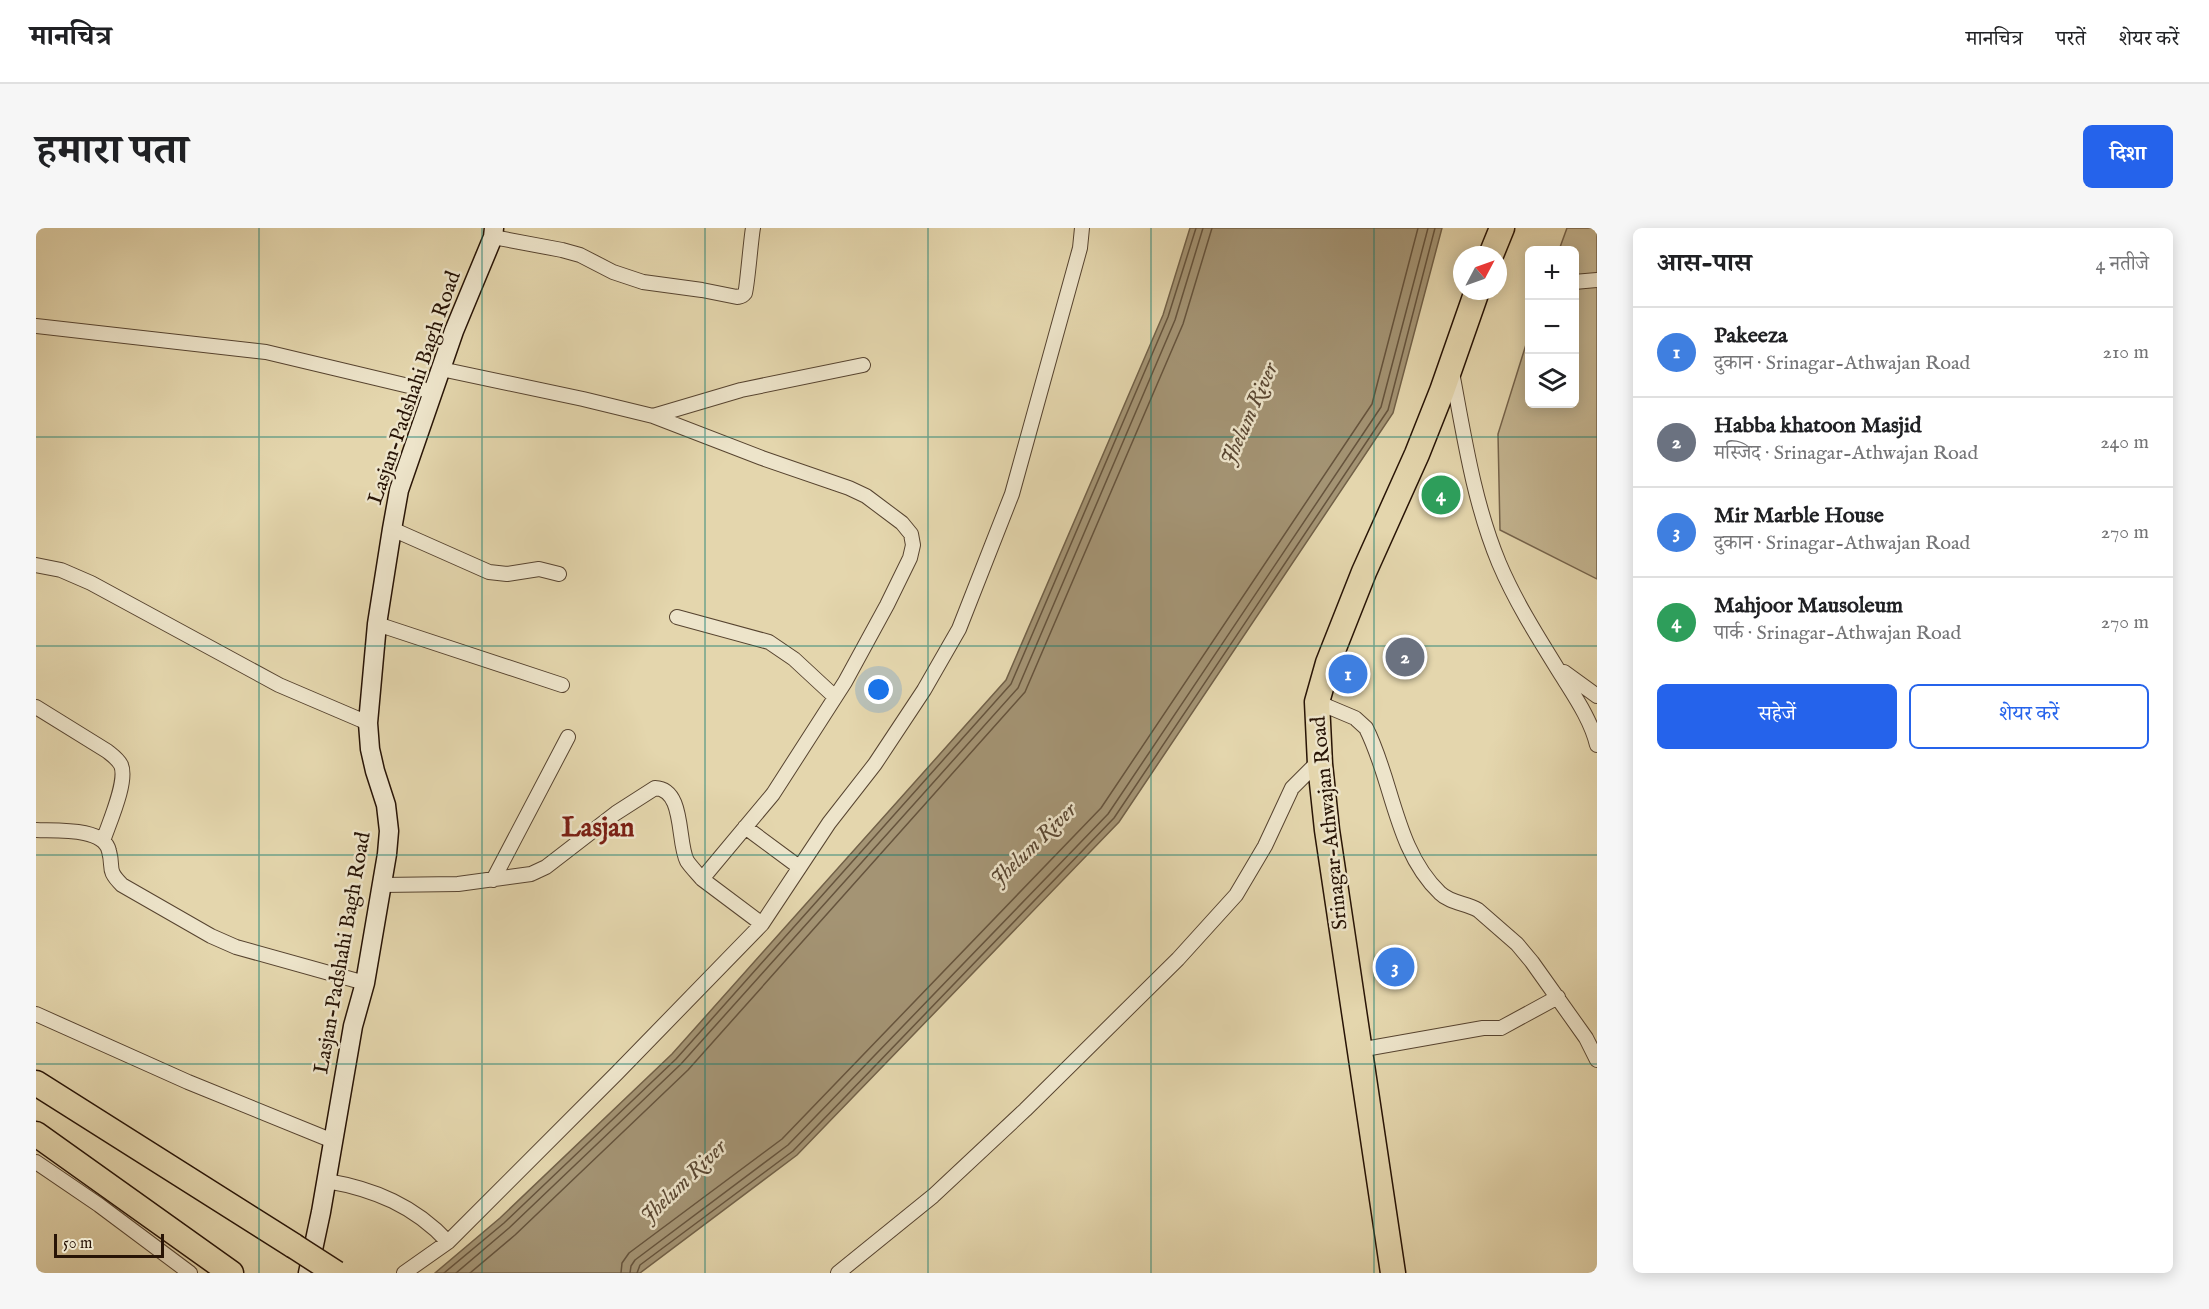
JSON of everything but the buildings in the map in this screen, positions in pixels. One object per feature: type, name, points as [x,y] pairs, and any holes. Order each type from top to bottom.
[{"type":"highway","points":[[1495,246],[1502,228]]},
{"type":"highway","name":"Srinagar-Athwajan Road","points":[[1394,1273],[1326,830],[1317,702],[1338,636],[1364,572],[1418,454],[1474,300]]},
{"type":"highway","points":[[36,1083],[336,1273]]},
{"type":"highway","points":[[36,1134],[231,1273]]},
{"type":"street","points":[[494,233],[580,255],[613,272],[643,282],[737,297],[742,296],[747,290],[753,228]]},
{"type":"street","points":[[404,1273],[448,1242],[762,924],[799,867],[875,764],[924,690],[959,629],[1012,494],[1080,248],[1082,228]]},
{"type":"street","name":"Lasjan-Padshahi Bagh Road","points":[[308,1273],[327,1180],[353,1026],[365,983],[389,831],[386,805],[370,748],[369,723],[377,624],[392,529],[399,490],[454,331],[494,233]]},
{"type":"street","points":[[1579,282],[1597,280]]},
{"type":"street","points":[[36,326],[266,352],[434,392]]},
{"type":"street","points":[[653,416],[741,390],[863,365]]},
{"type":"street","points":[[1451,367],[1472,473],[1499,564],[1529,623],[1581,708],[1597,745]]},
{"type":"street","points":[[441,369],[653,416],[762,458],[849,488],[866,496],[902,523],[911,534],[913,544],[910,558],[887,605],[835,697],[779,786],[702,879]]},
{"type":"street","points":[[392,529],[489,572],[507,574],[539,569],[559,574]]},
{"type":"street","points":[[36,565],[61,570],[91,583],[279,685],[369,723]]},
{"type":"street","points":[[677,617],[769,642],[794,658],[835,697]]},
{"type":"street","points":[[377,624],[562,685]]},
{"type":"street","points":[[1554,663],[1597,696]]},
{"type":"street","points":[[1317,702],[1355,718],[1366,728],[1410,849],[1435,887],[1449,900],[1478,910],[1516,944],[1558,997],[1596,1057]]},
{"type":"street","points":[[36,707],[107,751],[118,759],[122,766],[120,790],[103,840]]},
{"type":"street","points":[[493,880],[567,737]]},
{"type":"street","points":[[838,1273],[933,1196],[1025,1110],[1178,959],[1236,896],[1265,846],[1292,788],[1305,774],[1320,764]]},
{"type":"street","points":[[382,885],[458,884],[531,874],[546,867],[616,813],[655,788],[664,790],[674,801],[687,861],[702,879],[762,924]]},
{"type":"street","points":[[745,827],[799,867]]},
{"type":"street","points":[[36,830],[79,832],[92,834],[103,840],[109,849],[110,869],[122,885],[211,936],[236,947],[365,983]]},
{"type":"street","points":[[1359,1050],[1483,1028],[1501,1028],[1558,997]]},
{"type":"street","points":[[36,1014],[188,1082],[333,1141]]},
{"type":"street","points":[[36,1162],[99,1205],[190,1273]]},
{"type":"street","points":[[327,1180],[352,1185],[394,1200],[436,1230],[448,1242]]},
{"type":"shaded area","points":[[1567,228],[1597,228],[1597,579],[1500,530],[1498,434],[1525,348],[1525,408],[1579,408],[1579,246],[1560,246]]},
{"type":"water","name":"Jhelum River","points":[[1190,228],[1442,228],[1393,413],[1119,822],[797,1155],[640,1273],[435,1273],[500,1218],[672,1054],[1006,680],[1163,315]]},
{"type":"place","name":"Mahjoor Mausoleum","points":[[1441,495]]},
{"type":"place","name":"Habba khatoon Masjid","points":[[1405,657]]},
{"type":"place","name":"Pakeeza","points":[[1348,674]]},
{"type":"place","name":"Mir Marble House","points":[[1395,967]]},
{"type":"district","name":"Lasjan","points":[[598,829]]}]
